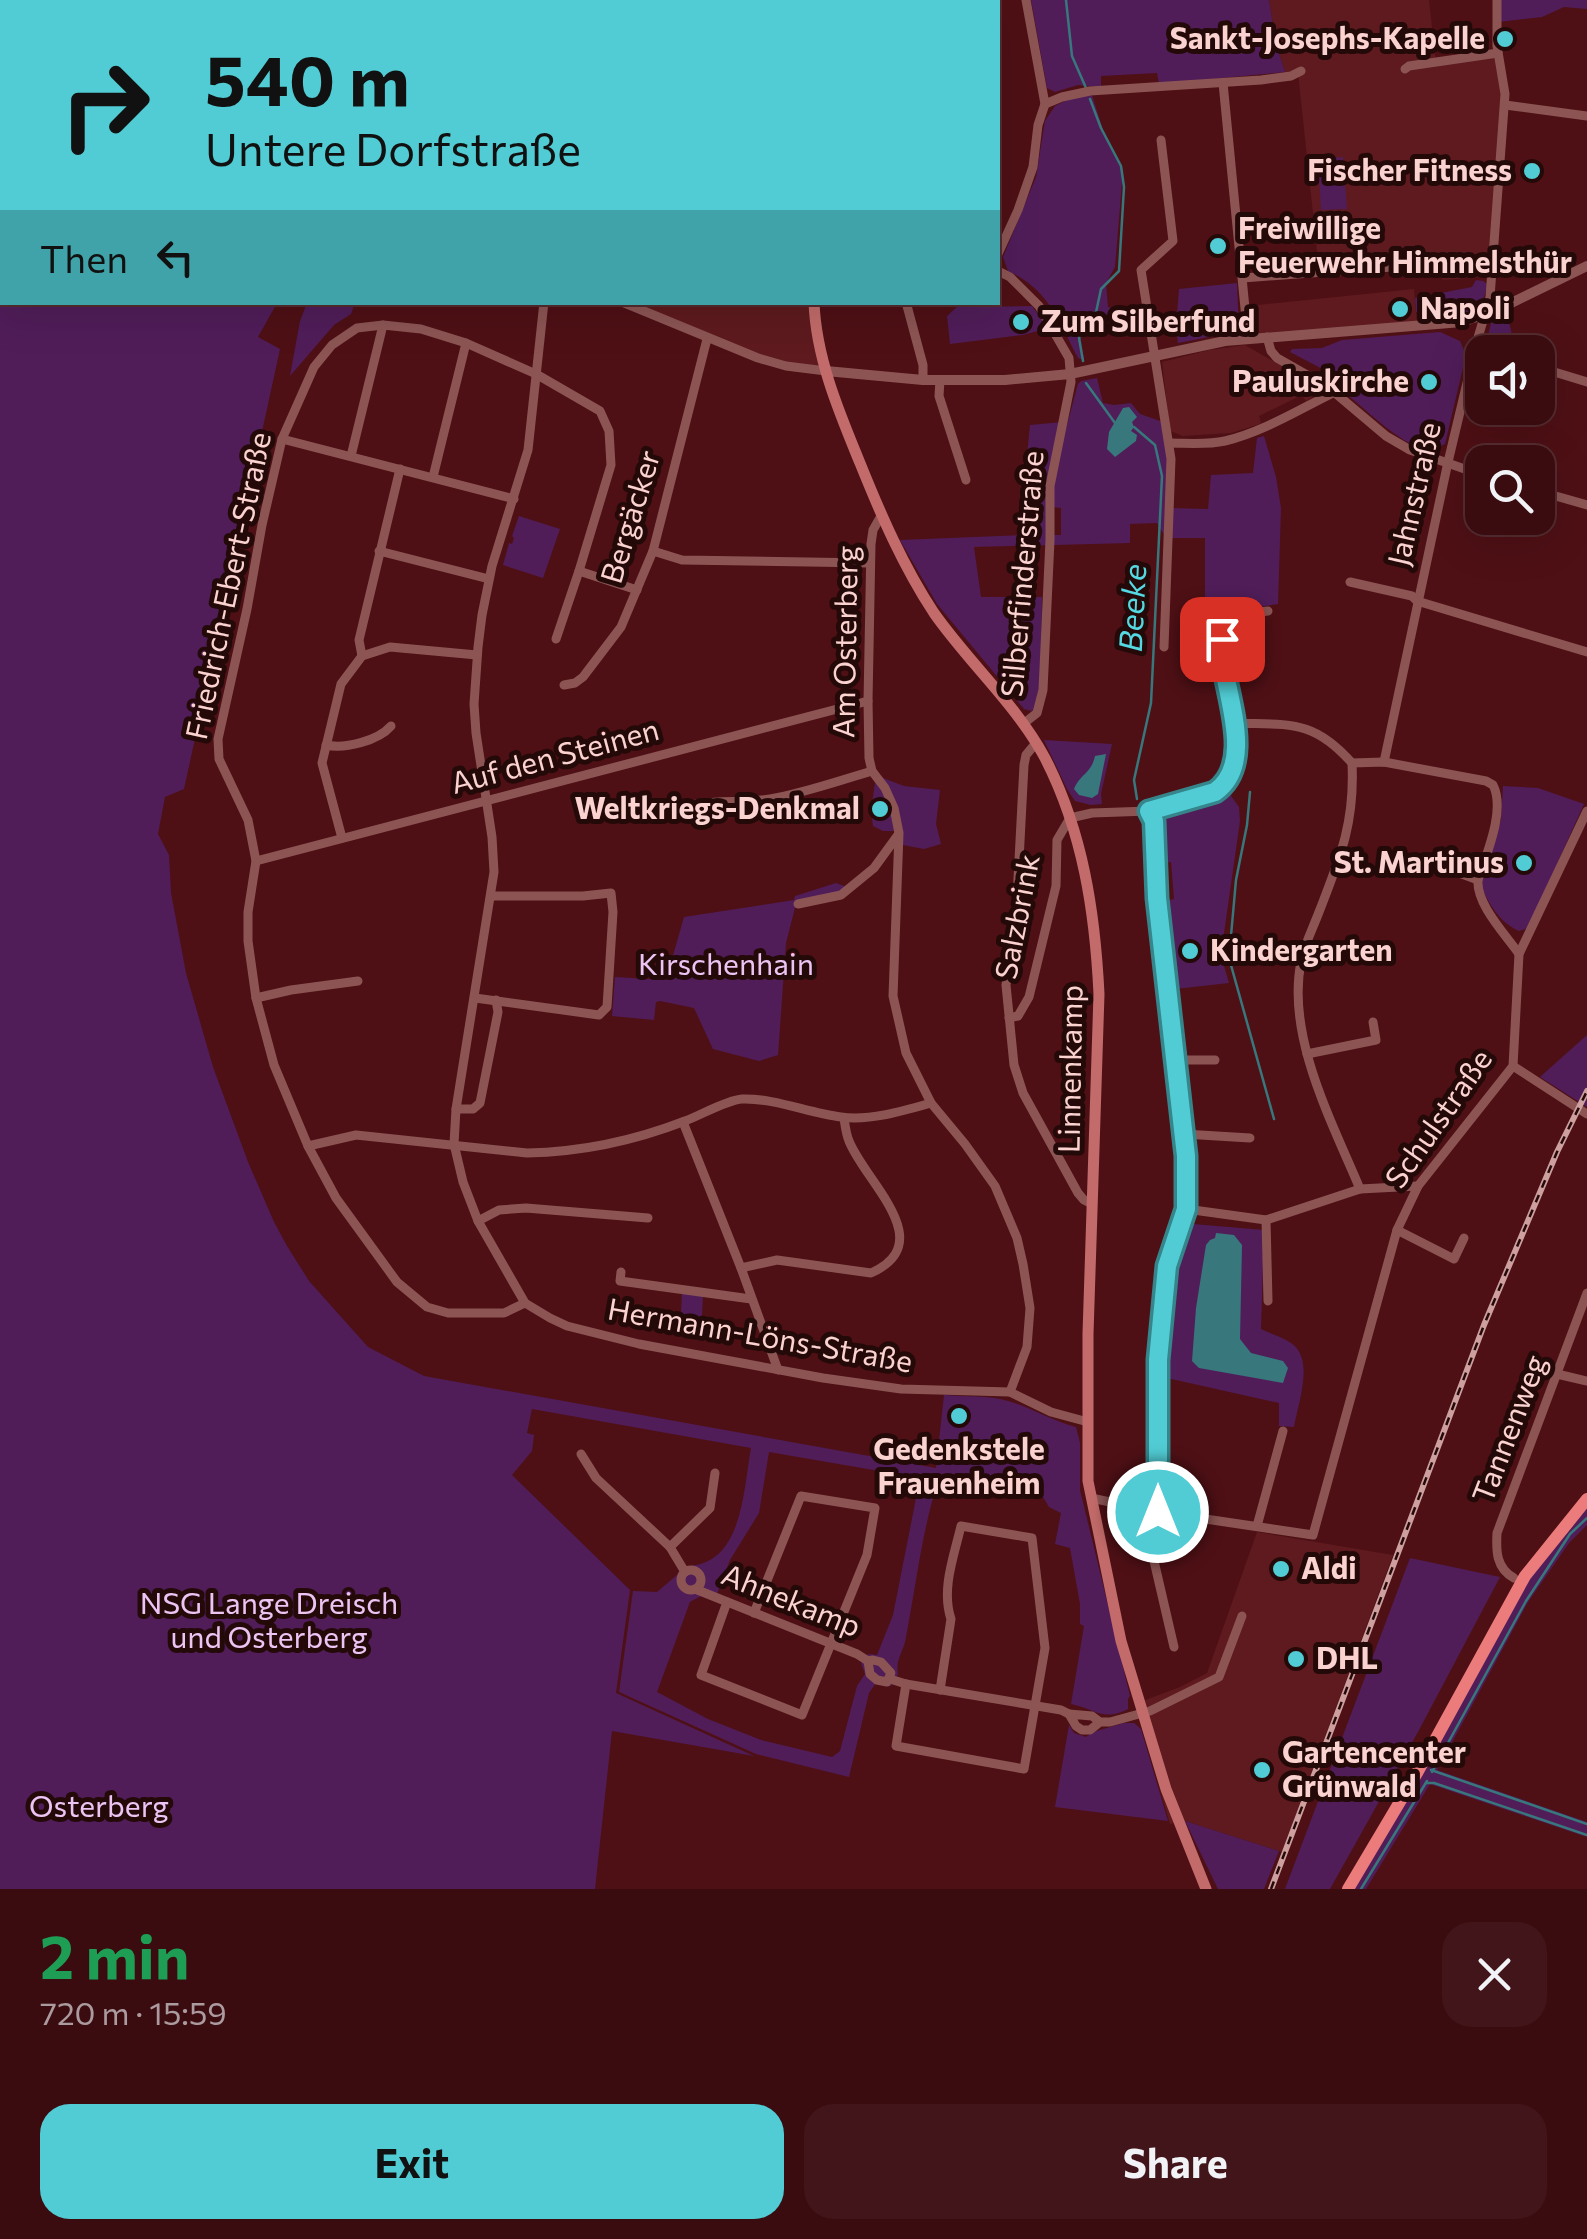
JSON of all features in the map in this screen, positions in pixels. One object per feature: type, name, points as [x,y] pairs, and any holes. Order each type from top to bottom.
[{"type":"main road","name":"Linnenkamp","points":[[814,305],[826,371],[881,516],[936,615],[1036,743],[1070,818],[1085,871],[1097,944],[1099,1035],[1092,1204],[1087,1468],[1090,1498],[1121,1641],[1142,1713],[1180,1829],[1206,1889]]},
{"type":"main road","points":[[1348,1889],[1525,1576],[1587,1498]]},
{"type":"street","points":[[1000,250],[1033,168],[1038,125],[1045,104],[1026,0]]},
{"type":"street","name":"Jahnstraße","points":[[1481,335],[1491,292],[1505,105],[1498,53],[1497,0]]},
{"type":"street","points":[[1405,69],[1498,53]]},
{"type":"street","points":[[1045,104],[1090,91],[1223,84],[1291,76],[1301,71]]},
{"type":"street","points":[[1223,84],[1248,338]]},
{"type":"street","points":[[1505,105],[1587,116]]},
{"type":"street","points":[[1161,140],[1172,241],[1141,270],[1171,466],[1164,647]]},
{"type":"street","points":[[629,305],[706,339],[777,364],[922,380],[1005,380],[1070,374],[1248,338],[1462,322],[1587,266]]},
{"type":"street","points":[[1243,278],[1392,267]]},
{"type":"street","points":[[1000,272],[1039,306],[1068,358],[1070,374]]},
{"type":"street","points":[[526,1303],[478,1221],[462,1182],[454,1144],[456,1109],[492,896],[493,850],[478,760],[474,704],[477,656],[489,579],[530,440],[544,305]]},
{"type":"street","points":[[907,305],[923,366],[922,380]]},
{"type":"street","points":[[352,456],[384,325]]},
{"type":"street","name":"Friedrich-Ebert-Straße","points":[[526,1303],[504,1313],[448,1313],[427,1307],[397,1282],[336,1198],[308,1146],[274,1065],[256,998],[248,912],[256,861],[248,820],[218,759],[218,739],[282,439],[314,368],[332,345],[357,328],[384,325],[421,329],[466,343],[536,374],[600,410],[609,431],[610,466],[556,640]]},
{"type":"street","points":[[1267,337],[1277,358],[1317,379],[1386,436],[1410,450],[1465,470]]},
{"type":"street","name":"Bergäcker","points":[[564,685],[583,678],[621,628],[637,590],[653,551],[706,339]]},
{"type":"street","points":[[433,477],[466,343]]},
{"type":"street","points":[[1555,372],[1587,382]]},
{"type":"street","name":"Silberfinderstraße","points":[[1024,724],[1037,713],[1044,690],[1050,486],[1070,374]]},
{"type":"street","points":[[940,380],[939,396],[966,480]]},
{"type":"street","points":[[1169,443],[1229,440],[1335,392]]},
{"type":"street","name":"Jahnstraße","points":[[1384,762],[1448,462],[1465,404]]},
{"type":"street","points":[[282,439],[514,499]]},
{"type":"street","points":[[362,656],[359,640],[400,469]]},
{"type":"street","points":[[1555,496],[1587,505]]},
{"type":"street","name":"Am Osterberg","points":[[696,804],[765,800],[872,771],[868,701],[870,563],[871,536],[881,516]]},
{"type":"street","points":[[379,551],[489,579]]},
{"type":"street","points":[[653,551],[682,560],[870,563]]},
{"type":"street","points":[[578,571],[637,590]]},
{"type":"street","points":[[1350,582],[1412,596],[1417,601],[1587,652]]},
{"type":"street","points":[[1070,818],[1092,813],[1149,811],[1224,786],[1230,777],[1236,747],[1236,722],[1222,662],[1221,616],[1268,611]]},
{"type":"street","points":[[342,838],[322,763],[341,684],[362,656],[390,646],[477,656]]},
{"type":"street","name":"Auf den Steinen","points":[[256,861],[868,701]]},
{"type":"street","points":[[1236,722],[1302,727],[1321,734],[1352,763],[1349,829],[1301,959],[1298,1007],[1307,1054],[1360,1189]]},
{"type":"street","points":[[326,745],[338,747],[383,735],[391,726]]},
{"type":"street","points":[[1036,743],[1026,755],[1023,771],[1016,916],[1006,985],[1014,1065],[1024,1093],[1078,1193],[1092,1204]]},
{"type":"street","points":[[1352,763],[1384,762],[1493,785],[1498,800],[1495,820],[1477,889],[1519,954]]},
{"type":"street","points":[[872,771],[894,808],[899,833],[894,996],[906,1054],[932,1103],[994,1186],[1017,1238],[1030,1308],[1027,1347],[1010,1392]]},
{"type":"street","points":[[1149,811],[1154,821],[1157,898],[1186,1156],[1186,1209],[1167,1266],[1158,1360],[1158,1512],[1151,1548],[1174,1647]]},
{"type":"street","name":"Schulstraße","points":[[1257,1526],[1313,1535],[1396,1230],[1418,1186],[1513,1066],[1519,954],[1587,811]]},
{"type":"street","name":"Salzbrink","points":[[1009,1018],[1018,1016],[1029,997],[1056,886],[1057,840],[1070,818]]},
{"type":"street","points":[[798,904],[841,895],[874,868],[899,833]]},
{"type":"street","points":[[1450,870],[1478,880]]},
{"type":"street","points":[[475,998],[599,1015],[607,1007],[614,912],[611,893],[492,896]]},
{"type":"street","points":[[256,998],[358,981]]},
{"type":"street","points":[[456,1109],[473,1109],[480,1103],[498,1012],[496,1000]]},
{"type":"street","points":[[1307,1054],[1376,1040],[1373,1022]]},
{"type":"street","points":[[1176,1060],[1214,1060]]},
{"type":"street","points":[[1513,1066],[1587,1114]]},
{"type":"street","points":[[308,1146],[356,1135],[527,1153],[550,1152],[620,1141],[740,1099],[844,1118],[893,1114],[932,1103]]},
{"type":"street","points":[[741,1268],[777,1260],[871,1272],[898,1254],[900,1238],[895,1216],[850,1143],[844,1118]]},
{"type":"street","points":[[683,1122],[778,1370]]},
{"type":"street","points":[[1184,1134],[1250,1138]]},
{"type":"street","points":[[1186,1209],[1266,1220],[1360,1189],[1418,1186]]},
{"type":"street","points":[[478,1221],[498,1210],[526,1208],[648,1218]]},
{"type":"street","points":[[1266,1220],[1268,1301]]},
{"type":"street","name":"Schulstraße","points":[[1396,1230],[1454,1259],[1464,1238]]},
{"type":"street","points":[[620,1272],[620,1281],[751,1300]]},
{"type":"street","name":"Tannenweg","points":[[1514,1578],[1505,1573],[1496,1554],[1497,1533],[1587,1293]]},
{"type":"street","name":"Hermann-Löns-Straße","points":[[526,1303],[567,1326],[598,1335],[901,1389],[1010,1392],[1051,1412],[1088,1422]]},
{"type":"street","points":[[1557,1374],[1587,1381]]},
{"type":"street","points":[[1090,1498],[1257,1526],[1283,1431]]},
{"type":"street","name":"Ahnekamp","points":[[581,1454],[596,1478],[670,1547],[685,1572],[698,1574],[700,1582],[695,1589],[857,1654],[868,1661],[870,1674],[877,1680],[890,1679],[1061,1710],[1092,1716],[1100,1722],[1090,1730],[1082,1730],[1069,1714]]},
{"type":"street","points":[[670,1547],[710,1508],[715,1473]]},
{"type":"street","points":[[727,1602],[701,1674],[802,1715],[867,1556],[875,1508],[801,1496],[754,1613]]},
{"type":"street","points":[[906,1684],[896,1746],[1024,1769],[1044,1648],[1032,1538],[960,1526],[948,1576],[947,1608],[951,1619],[940,1690]]},
{"type":"street","points":[[1100,1722],[1171,1702],[1219,1676],[1242,1616]]},
{"type":"shaded area","points":[[1269,0],[1429,0],[1436,63],[1498,53],[1504,77],[1492,276],[1443,280],[1428,252],[1318,260],[1298,73],[1285,72]]},
{"type":"shaded area","points":[[1414,289],[1417,324],[1249,337],[1248,306]]},
{"type":"shaded area","points":[[635,305],[813,305],[821,366],[795,365],[755,355]]},
{"type":"shaded area","points":[[1245,345],[1324,390],[1306,401],[1302,395],[1259,416],[1261,423],[1231,433],[1183,436],[1170,431],[1162,362]]},
{"type":"shaded area","points":[[1257,1532],[1393,1555],[1282,1852],[1185,1821],[1170,1824],[1135,1704],[1207,1673]]},
{"type":"green space","points":[[1031,0],[1269,0],[1285,72],[1159,84],[1157,73],[1101,76],[1101,87],[1078,85],[1055,92],[1047,88]]},
{"type":"green space","points":[[1500,0],[1587,0],[1587,9],[1564,7],[1542,17],[1498,22]]},
{"type":"green space","points":[[1092,95],[1103,130],[1123,170],[1115,267],[1106,283],[1108,307],[1121,311],[1103,316],[1080,334],[1084,360],[1078,358],[1043,297],[1008,271],[1003,257],[1036,177],[1045,121],[1055,106],[1073,97]]},
{"type":"green space","points":[[1343,157],[1347,209],[1321,210],[1318,159]]},
{"type":"green space","points":[[1476,280],[1487,284],[1479,306],[1469,314],[1447,319],[1445,310],[1416,312],[1415,298],[1472,287]]},
{"type":"green space","points":[[1237,283],[1239,331],[1178,343],[1179,289]]},
{"type":"green space","name":"NSG Lange Dreisch und Osterberg","points":[[0,305],[276,305],[258,337],[280,349],[184,789],[165,797],[158,834],[169,855],[171,893],[186,973],[213,1067],[248,1162],[274,1222],[309,1281],[368,1347],[424,1376],[936,1468],[944,1395],[1000,1399],[1076,1427],[1080,1490],[1130,1696],[1128,1709],[1106,1714],[1071,1704],[1084,1626],[1080,1624],[1070,1548],[1055,1544],[1061,1513],[1049,1507],[1043,1497],[938,1481],[898,1674],[891,1686],[876,1683],[869,1693],[849,1777],[756,1754],[619,1692],[633,1591],[657,1592],[682,1566],[702,1564],[729,1541],[742,1505],[751,1448],[532,1409],[527,1433],[534,1435],[532,1451],[512,1475],[630,1590],[616,1693],[754,1756],[612,1731],[595,1889],[0,1889]],"holes":[[[769,1452],[920,1478],[893,1615],[877,1655],[868,1654],[861,1663],[865,1674],[857,1686],[840,1751],[832,1757],[761,1740],[708,1719],[657,1692],[690,1602],[717,1594],[730,1560],[759,1513]]]},
{"type":"green space","points":[[306,305],[354,305],[351,314],[334,325],[290,376]]},
{"type":"green space","points":[[959,305],[1032,306],[1048,328],[950,344],[947,316]]},
{"type":"green space","points":[[1507,313],[1512,335],[1488,335],[1491,323]]},
{"type":"green space","points":[[1440,332],[1460,341],[1465,359],[1445,444],[1426,450],[1416,447],[1327,380],[1330,373],[1290,352],[1322,348],[1342,340]]},
{"type":"green space","points":[[1097,378],[1103,403],[1131,403],[1140,414],[1163,422],[1169,470],[1168,508],[1208,509],[1211,475],[1253,473],[1257,438],[1264,436],[1281,508],[1278,604],[1205,616],[1205,538],[1166,538],[1157,523],[1130,524],[1130,543],[974,547],[981,597],[1042,597],[1041,693],[1032,711],[1024,709],[937,604],[900,540],[1025,535],[1030,425],[1062,422],[1049,486],[1050,535],[1061,535],[1061,508],[1051,507],[1051,484],[1078,384]]},
{"type":"green space","points":[[519,516],[560,529],[543,578],[503,565]]},
{"type":"green space","points":[[1044,740],[1112,744],[1102,804],[1075,801]]},
{"type":"green space","points":[[883,778],[904,786],[940,790],[936,824],[941,844],[924,849],[903,845],[896,831],[873,826],[875,783]]},
{"type":"green space","points":[[1503,786],[1538,788],[1584,804],[1528,928],[1519,931],[1495,912],[1480,884],[1501,820]]},
{"type":"green space","points":[[1229,793],[1239,807],[1240,821],[1222,947],[1229,983],[1175,989],[1166,901],[1174,899],[1171,862],[1163,863],[1161,826],[1174,813]]},
{"type":"green space","name":"Kirschenhain","points":[[836,883],[847,887],[841,893],[796,904],[786,943],[778,1055],[759,1061],[713,1049],[694,1008],[660,1001],[656,1002],[654,1020],[612,1016],[615,977],[666,980],[684,917],[794,900],[795,896]]},
{"type":"green space","points":[[1587,1035],[1587,1107],[1540,1077]]},
{"type":"green space","points":[[1193,1224],[1264,1230],[1261,1329],[1291,1343],[1298,1350],[1304,1370],[1294,1427],[1279,1426],[1279,1403],[1167,1378],[1176,1268]]},
{"type":"green space","points":[[682,1292],[703,1295],[701,1335],[680,1332]]},
{"type":"green space","points":[[1587,1507],[1587,1525],[1569,1543],[1528,1602],[1437,1770],[1587,1822],[1587,1837],[1430,1784],[1366,1889],[1352,1889],[1533,1573]]},
{"type":"green space","points":[[1410,1558],[1500,1577],[1330,1889],[1285,1889]]},
{"type":"green space","points":[[1134,1723],[1141,1729],[1168,1821],[1055,1807],[1069,1725],[1074,1733],[1086,1737]]},
{"type":"green space","points":[[1185,1821],[1279,1851],[1264,1889],[1218,1889]]},
{"type":"water","points":[[1129,407],[1137,417],[1131,431],[1137,435],[1136,441],[1115,457],[1107,449],[1109,432],[1123,408]]},
{"type":"water","points":[[1106,754],[1098,794],[1092,798],[1079,795],[1074,789],[1095,756]]},
{"type":"water","points":[[1216,1233],[1234,1235],[1242,1245],[1240,1339],[1251,1353],[1283,1361],[1288,1368],[1283,1383],[1199,1368],[1192,1361],[1206,1245]]},
{"type":"waterway","name":"Beeke","points":[[1066,0],[1072,56],[1086,88]]},
{"type":"waterway","name":"Beeke","points":[[1083,361],[1079,338],[1095,317],[1101,289],[1119,271],[1124,187],[1121,166],[1090,99]]},
{"type":"waterway","name":"Beeke","points":[[1086,383],[1115,423]]},
{"type":"waterway","name":"Beeke","points":[[1134,427],[1155,445],[1162,476],[1151,703],[1134,780],[1137,799]]},
{"type":"waterway","points":[[1250,792],[1229,958],[1274,1119]]},
{"type":"waterway","points":[[1432,1772],[1526,1601],[1570,1534],[1587,1518]]},
{"type":"waterway","points":[[1386,1758],[1402,1762]]},
{"type":"waterway","points":[[1431,1770],[1587,1824]]},
{"type":"waterway","points":[[1361,1889],[1427,1781]]},
{"type":"waterway","points":[[1426,1783],[1587,1835]]},
{"type":"railway","points":[[1271,1889],[1484,1325],[1587,1091]]},
{"type":"place","name":"Sankt-Josephs-Kapelle","points":[[1505,39]]},
{"type":"place","name":"Fischer Fitness","points":[[1532,171]]},
{"type":"place","name":"Freiwillige Feuerwehr Himmelsthür","points":[[1218,246]]},
{"type":"place","name":"Napoli","points":[[1400,309]]},
{"type":"place","name":"Zum Silberfund","points":[[1021,322]]},
{"type":"place","name":"Pauluskirche","points":[[1429,382]]},
{"type":"place","name":"Weltkriegs-Denkmal","points":[[880,809]]},
{"type":"place","name":"St. Martinus","points":[[1524,863]]},
{"type":"place","name":"Kindergarten","points":[[1190,951]]},
{"type":"place","name":"Gedenkstele Frauenheim","points":[[959,1416]]},
{"type":"place","name":"Aldi","points":[[1281,1569]]},
{"type":"place","name":"DHL","points":[[1296,1659]]},
{"type":"place","name":"Gartencenter Grünwald","points":[[1262,1770]]},
{"type":"route","points":[[1158,1512],[1158,1360],[1167,1266],[1186,1209],[1186,1156],[1157,898],[1154,821],[1149,811],[1215,792],[1230,777],[1236,722],[1222,662],[1222,639]]},
{"type":"park label","name":"Osterberg","points":[[99,1807]]}]
